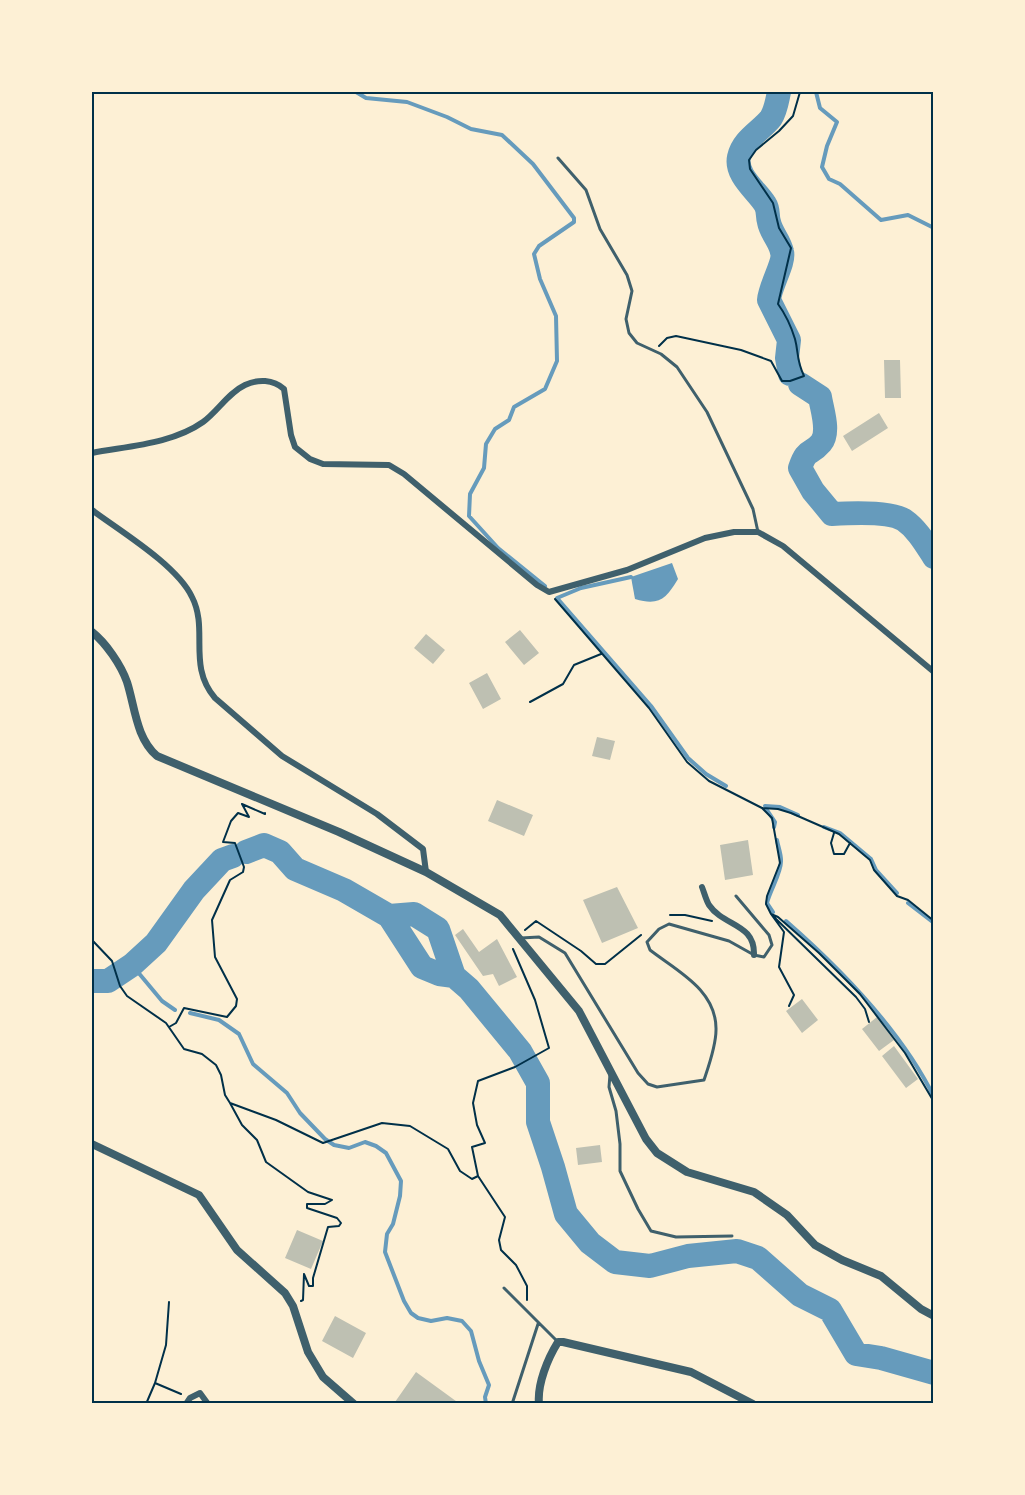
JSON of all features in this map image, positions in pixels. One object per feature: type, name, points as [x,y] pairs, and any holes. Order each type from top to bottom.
[{"type":"street","points":[[92,453],[173,436],[202,422],[245,385],[264,380],[272,382],[284,389],[295,447],[310,459],[323,464],[389,465],[404,474],[537,585],[549,592],[627,570],[705,538],[734,532],[758,532],[783,546],[933,672]]},
{"type":"street","points":[[92,510],[168,566],[192,597],[198,617],[199,666],[207,689],[215,698],[282,756],[377,814],[423,849],[426,872]]},
{"type":"street","points":[[92,632],[119,665],[126,679],[141,733],[147,747],[157,756],[339,832],[426,872],[500,915],[579,1011],[646,1139],[657,1153],[687,1172],[754,1192],[787,1215],[815,1245],[842,1260],[881,1276],[933,1316]]},
{"type":"street","points":[[702,887],[710,905],[750,935],[754,944],[754,955]]},
{"type":"street","points":[[92,1144],[199,1195],[237,1250],[285,1293],[293,1306],[308,1352],[323,1377],[354,1404]]},
{"type":"street","points":[[539,1404],[538,1396],[550,1354],[558,1342],[577,1344],[691,1372],[753,1404]]},
{"type":"street","points":[[186,1404],[190,1398],[200,1393],[208,1404]]},
{"type":"lane","points":[[558,158],[586,190],[600,229],[627,275],[632,291],[626,319],[629,333],[637,343],[661,354],[677,367],[706,412],[753,509],[758,532]]},
{"type":"lane","points":[[519,938],[539,937],[564,953],[638,1073],[648,1084],[657,1087],[704,1080],[716,1030],[713,1009],[703,991],[650,950],[647,942],[659,929],[669,924],[729,941],[754,955],[764,957],[772,945],[769,935],[736,896]]},
{"type":"lane","points":[[611,1072],[609,1087],[620,1144],[620,1171],[651,1231],[676,1237],[732,1236]]},
{"type":"lane","points":[[504,1288],[558,1342]]},
{"type":"lane","points":[[513,1401],[538,1324]]},
{"type":"path","points":[[652,351],[667,338],[676,336],[741,350],[771,361],[782,381],[804,376],[797,362],[795,340],[790,324],[778,304],[791,248],[779,228],[773,203],[750,169],[749,160],[756,150],[793,116],[800,92]]},
{"type":"path","points":[[549,592],[649,708],[687,762],[709,781],[762,808],[772,818],[780,863],[766,904],[784,932],[779,967],[794,995],[789,1006]]},
{"type":"path","points":[[530,702],[563,684],[574,665],[602,654]]},
{"type":"path","points":[[169,1027],[176,1023],[184,1008],[227,1017],[236,1006],[237,999],[214,957],[212,920],[230,880],[243,872],[244,867],[235,843],[223,842],[231,821],[238,813],[249,817],[242,804],[265,814],[269,804]]},
{"type":"path","points":[[762,808],[791,813],[834,832],[870,860],[874,870],[897,896],[908,900],[933,921]]},
{"type":"path","points":[[834,832],[831,843],[834,854],[844,854],[850,843]]},
{"type":"path","points":[[92,862],[92,867]]},
{"type":"path","points":[[771,914],[778,917],[819,953],[860,994],[905,1053],[933,1102]]},
{"type":"path","points":[[771,914],[856,997],[869,1022]]},
{"type":"path","points":[[668,915],[685,915],[717,922],[723,917]]},
{"type":"path","points":[[528,1313],[527,1286],[516,1265],[501,1250],[500,1240],[505,1217],[478,1176],[472,1147],[485,1143],[477,1125],[473,1103],[478,1081],[515,1067],[549,1048],[535,1000],[509,940],[519,938],[528,925],[536,921],[596,964],[604,964],[646,931]]},
{"type":"path","points":[[92,940],[112,961],[120,986],[127,996],[166,1023],[184,1049],[202,1054],[216,1065],[225,1095],[242,1125],[257,1140],[266,1162],[308,1192],[333,1200],[325,1204],[307,1204],[307,1208],[337,1218],[341,1223],[339,1226],[328,1227],[313,1278],[313,1286],[309,1286],[304,1274],[303,1300],[293,1306]]},
{"type":"path","points":[[867,1015],[874,1012]]},
{"type":"path","points":[[230,1103],[276,1120],[323,1143],[382,1123],[410,1126],[448,1149],[460,1171],[472,1179],[478,1176]]},
{"type":"path","points":[[146,1404],[166,1345],[169,1302]]},
{"type":"path","points":[[155,1383],[190,1398],[200,1393]]},
{"type":"water","points":[[672,563],[678,579],[670,592],[656,601],[635,599],[631,577]]},
{"type":"building","points":[[884,360],[900,360],[901,398],[885,398]]},
{"type":"building","points":[[879,413],[888,428],[852,451],[843,436]]},
{"type":"building","points":[[520,630],[539,653],[524,665],[505,642]]},
{"type":"building","points":[[426,634],[445,650],[433,664],[414,648]]},
{"type":"building","points":[[487,673],[501,699],[483,709],[469,683]]},
{"type":"building","points":[[597,737],[615,741],[610,760],[592,756]]},
{"type":"building","points":[[497,800],[533,815],[524,836],[488,821]]},
{"type":"building","points":[[748,840],[753,875],[725,880],[720,845]]},
{"type":"building","points":[[617,887],[638,928],[602,943],[583,900]]},
{"type":"building","points":[[463,929],[479,952],[497,939],[517,977],[499,986],[493,974],[483,976],[455,935]]},
{"type":"building","points":[[802,999],[818,1020],[802,1033],[786,1011]]},
{"type":"building","points":[[877,1017],[894,1040],[879,1051],[862,1029]]},
{"type":"building","points":[[894,1046],[918,1079],[906,1088],[882,1056]]},
{"type":"building","points":[[600,1145],[602,1162],[578,1165],[576,1148]]},
{"type":"building","points":[[297,1230],[323,1241],[311,1269],[285,1258]]},
{"type":"building","points":[[335,1316],[366,1333],[353,1358],[322,1341]]},
{"type":"building","points":[[416,1372],[460,1404],[396,1404],[395,1402]]},
{"type":"waterway","points":[[356,92],[366,98],[407,102],[471,129],[502,135],[533,164],[574,218],[574,222],[539,246],[534,254],[540,279],[556,316],[557,361],[545,389],[514,407],[509,420],[495,429],[486,444],[484,468],[470,494],[469,516],[498,548],[545,586]]},
{"type":"waterway","points":[[779,92],[771,118],[744,145],[739,164],[743,176],[766,206],[770,226],[782,252],[769,300],[789,340],[787,358],[790,374]]},
{"type":"waterway","points":[[816,92],[820,108],[837,122],[827,146],[822,167],[829,179],[840,184],[881,220],[908,215],[934,228]]},
{"type":"waterway","points":[[800,384],[820,397],[825,421],[824,438],[807,454],[800,468],[813,491],[832,514],[880,514],[904,520],[917,532],[934,557]]},
{"type":"waterway","points":[[631,577],[581,588],[557,598],[651,706],[688,758],[706,774],[726,786]]},
{"type":"waterway","points":[[765,806],[780,807],[798,815]]},
{"type":"waterway","points":[[767,810],[775,822],[774,827]]},
{"type":"waterway","points":[[824,827],[840,833],[871,859],[876,870],[897,893]]},
{"type":"waterway","points":[[773,912],[767,903],[781,865],[777,840]]},
{"type":"waterway","points":[[246,852],[264,845],[280,852],[295,869],[344,890],[389,916],[422,967],[439,974],[454,976],[469,989],[520,1051],[538,1083],[538,1122],[566,1214],[590,1243],[615,1262],[650,1266],[688,1256],[737,1251],[758,1258],[800,1295],[830,1310],[856,1354],[881,1358],[934,1373]]},
{"type":"waterway","points":[[92,981],[108,981],[132,965],[156,943],[194,890],[222,860],[233,856]]},
{"type":"waterway","points":[[908,903],[934,923]]},
{"type":"waterway","points":[[389,916],[414,914],[438,929],[454,976]]},
{"type":"waterway","points":[[786,921],[869,1002],[905,1048],[934,1097]]},
{"type":"waterway","points":[[132,965],[162,1001],[175,1010]]},
{"type":"waterway","points":[[190,1013],[219,1020],[239,1034],[253,1064],[287,1093],[300,1113],[325,1139],[334,1145],[349,1148],[365,1142],[386,1153],[401,1181],[400,1196],[393,1224],[387,1234],[385,1252],[404,1301],[411,1313],[418,1318],[431,1321],[447,1318],[462,1321],[471,1331],[479,1361],[489,1385],[485,1397],[486,1404]]}]
